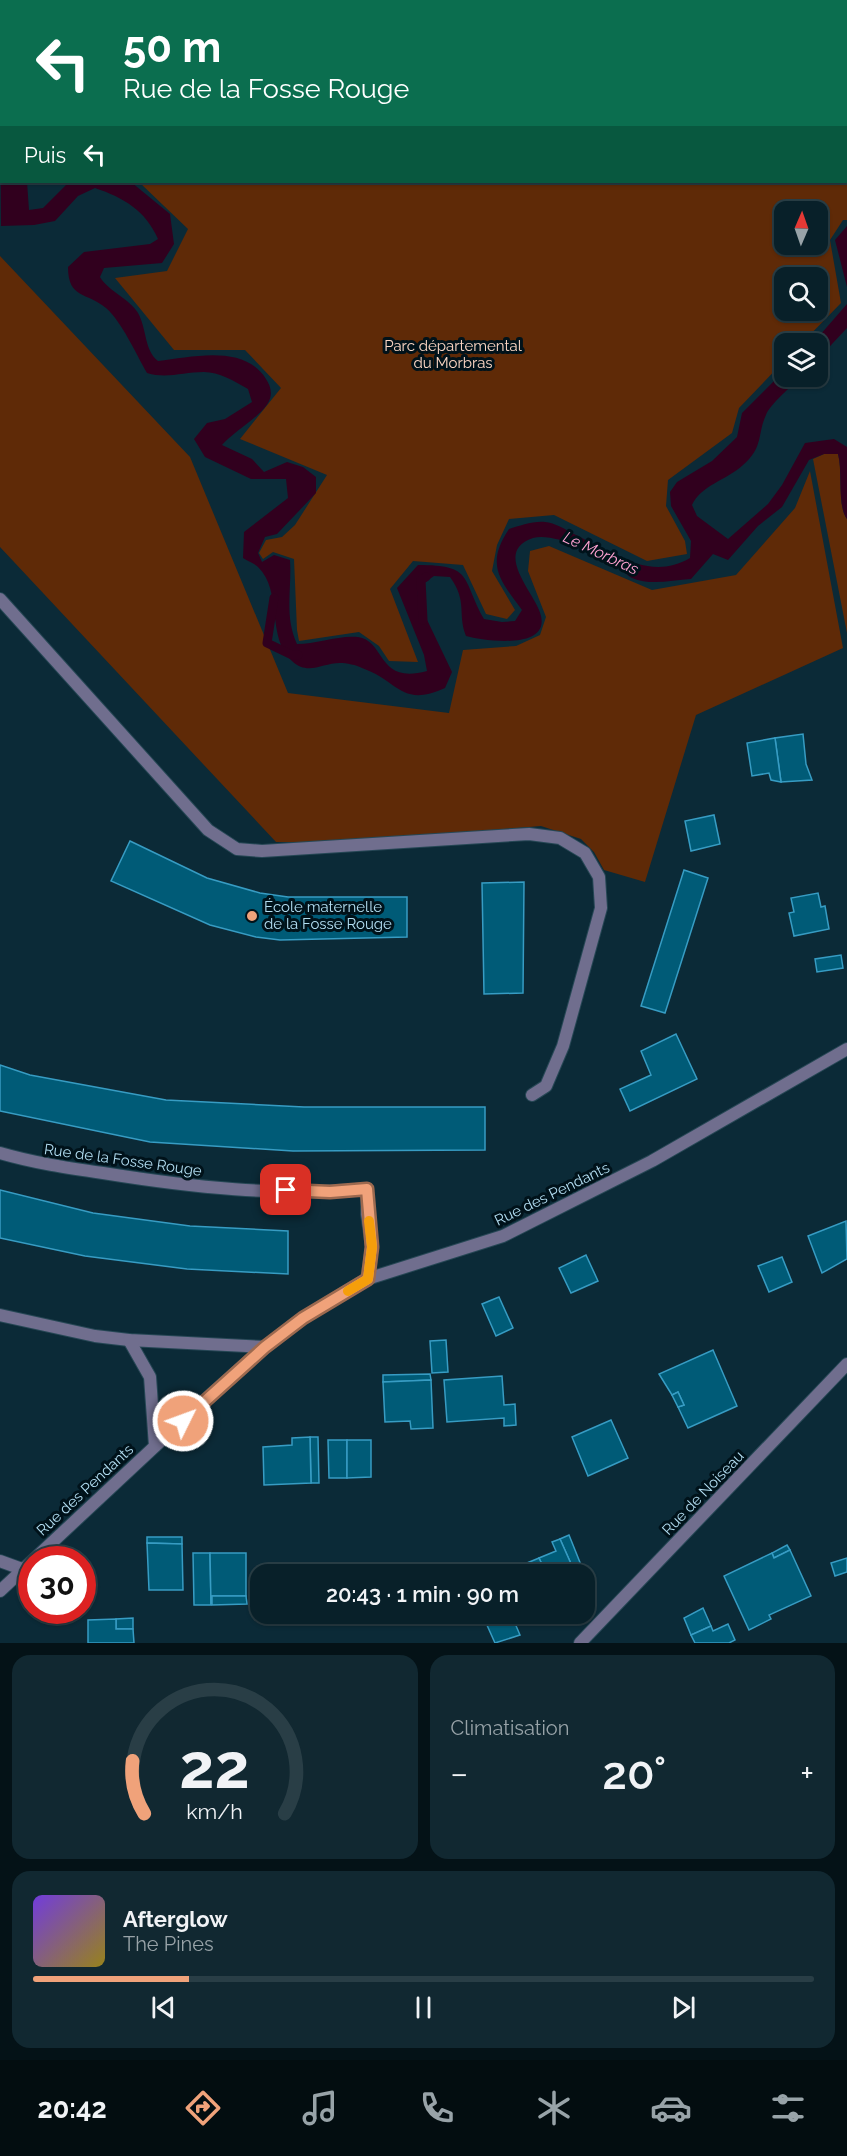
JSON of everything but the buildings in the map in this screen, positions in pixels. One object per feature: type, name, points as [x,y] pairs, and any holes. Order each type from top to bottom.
[{"type":"street","points":[[0,599],[208,830],[237,849],[262,851],[529,834],[560,838],[585,853],[599,877],[601,908],[563,1046],[546,1086],[532,1095]]},
{"type":"street","name":"Rue des Pendants","points":[[47,1546],[265,1347],[303,1318],[368,1279],[503,1236],[652,1161],[847,1049]]},
{"type":"street","name":"Rue de la Fosse Rouge","points":[[0,1153],[28,1161],[178,1186],[330,1192],[367,1189],[372,1247],[368,1279]]},
{"type":"street","points":[[0,1315],[95,1336],[265,1347]]},
{"type":"street","points":[[129,1340],[150,1377],[155,1446]]},
{"type":"street","name":"Rue de Noiseau","points":[[580,1643],[847,1364]]},
{"type":"street","points":[[0,1561],[18,1568]]},
{"type":"street","name":"Rue des Pendants","points":[[0,1591],[18,1573]]},
{"type":"green space","name":"Parc départemental du Morbras","points":[[140,183],[847,183],[847,220],[843,220],[830,240],[841,303],[828,316],[828,267],[774,267],[774,321],[823,321],[812,333],[774,333],[774,371],[739,408],[732,433],[668,480],[666,506],[685,541],[687,554],[647,561],[554,515],[509,519],[497,545],[492,571],[515,610],[507,619],[486,614],[463,565],[413,561],[390,589],[418,662],[389,661],[379,646],[359,632],[299,641],[294,559],[273,552],[263,559],[259,553],[266,540],[282,537],[295,525],[327,475],[240,439],[281,388],[245,350],[174,350],[115,278],[167,271],[188,229]]},
{"type":"green space","points":[[0,256],[190,457],[288,693],[449,713],[463,650],[516,646],[540,635],[546,617],[528,571],[530,551],[549,546],[652,590],[736,575],[795,508],[810,471],[843,648],[696,715],[645,882],[604,870],[594,852],[581,839],[541,826],[344,842],[276,842],[0,547]]},
{"type":"green space","points":[[824,454],[838,454],[842,506],[847,519],[847,633],[813,459]]},
{"type":"water","points":[[1,183],[27,183],[29,210],[43,208],[68,183],[132,183],[170,214],[174,244],[162,263],[104,268],[100,277],[138,313],[150,351],[158,361],[217,355],[231,357],[245,361],[256,368],[267,381],[271,395],[265,407],[222,445],[252,459],[264,472],[287,462],[303,467],[316,477],[316,493],[277,534],[265,537],[258,553],[262,562],[274,555],[290,560],[290,613],[297,644],[358,637],[367,640],[384,661],[399,672],[411,674],[427,671],[424,655],[397,588],[418,565],[449,568],[457,571],[468,584],[484,619],[502,622],[515,621],[522,610],[507,590],[498,572],[498,553],[509,529],[531,523],[545,522],[556,525],[616,556],[645,566],[675,565],[690,558],[691,541],[671,506],[670,492],[677,482],[712,461],[737,437],[742,413],[774,381],[774,387],[791,387],[768,411],[754,452],[737,470],[696,498],[692,505],[697,516],[728,539],[768,504],[782,485],[805,443],[834,439],[847,447],[847,519],[842,506],[838,454],[824,454],[809,460],[782,507],[758,526],[728,560],[713,554],[691,579],[654,582],[639,580],[630,577],[597,554],[552,538],[533,538],[521,545],[516,553],[516,563],[541,616],[541,627],[526,639],[500,641],[466,636],[462,621],[461,601],[455,586],[450,577],[434,576],[417,588],[419,603],[452,672],[445,688],[419,695],[409,694],[374,673],[354,665],[340,663],[304,668],[292,661],[279,640],[273,601],[266,577],[256,566],[243,558],[244,532],[288,498],[286,479],[251,479],[205,457],[194,439],[207,423],[225,419],[252,402],[248,389],[210,372],[168,375],[147,373],[112,314],[99,303],[80,294],[71,285],[68,267],[84,252],[150,244],[158,239],[153,229],[132,206],[95,188],[78,196],[55,221],[34,225],[1,226]]},
{"type":"water","points":[[847,226],[847,287],[835,240]]},
{"type":"water","points":[[847,304],[847,328],[828,348],[828,333],[822,333]]},
{"type":"waterway","name":"Le Morbras","points":[[423,620],[421,580],[426,577]]},
{"type":"waterway","name":"Le Morbras","points":[[274,598],[267,643],[292,655],[298,655]]},
{"type":"slow traffic","points":[[348,1291],[368,1279],[372,1247],[369,1221]]},
{"type":"place","name":"École maternelle de la Fosse Rouge","points":[[252,916]]},
{"type":"route","points":[[183,1421],[265,1347],[303,1318],[368,1279],[372,1247],[367,1189],[330,1192],[286,1190]]}]
